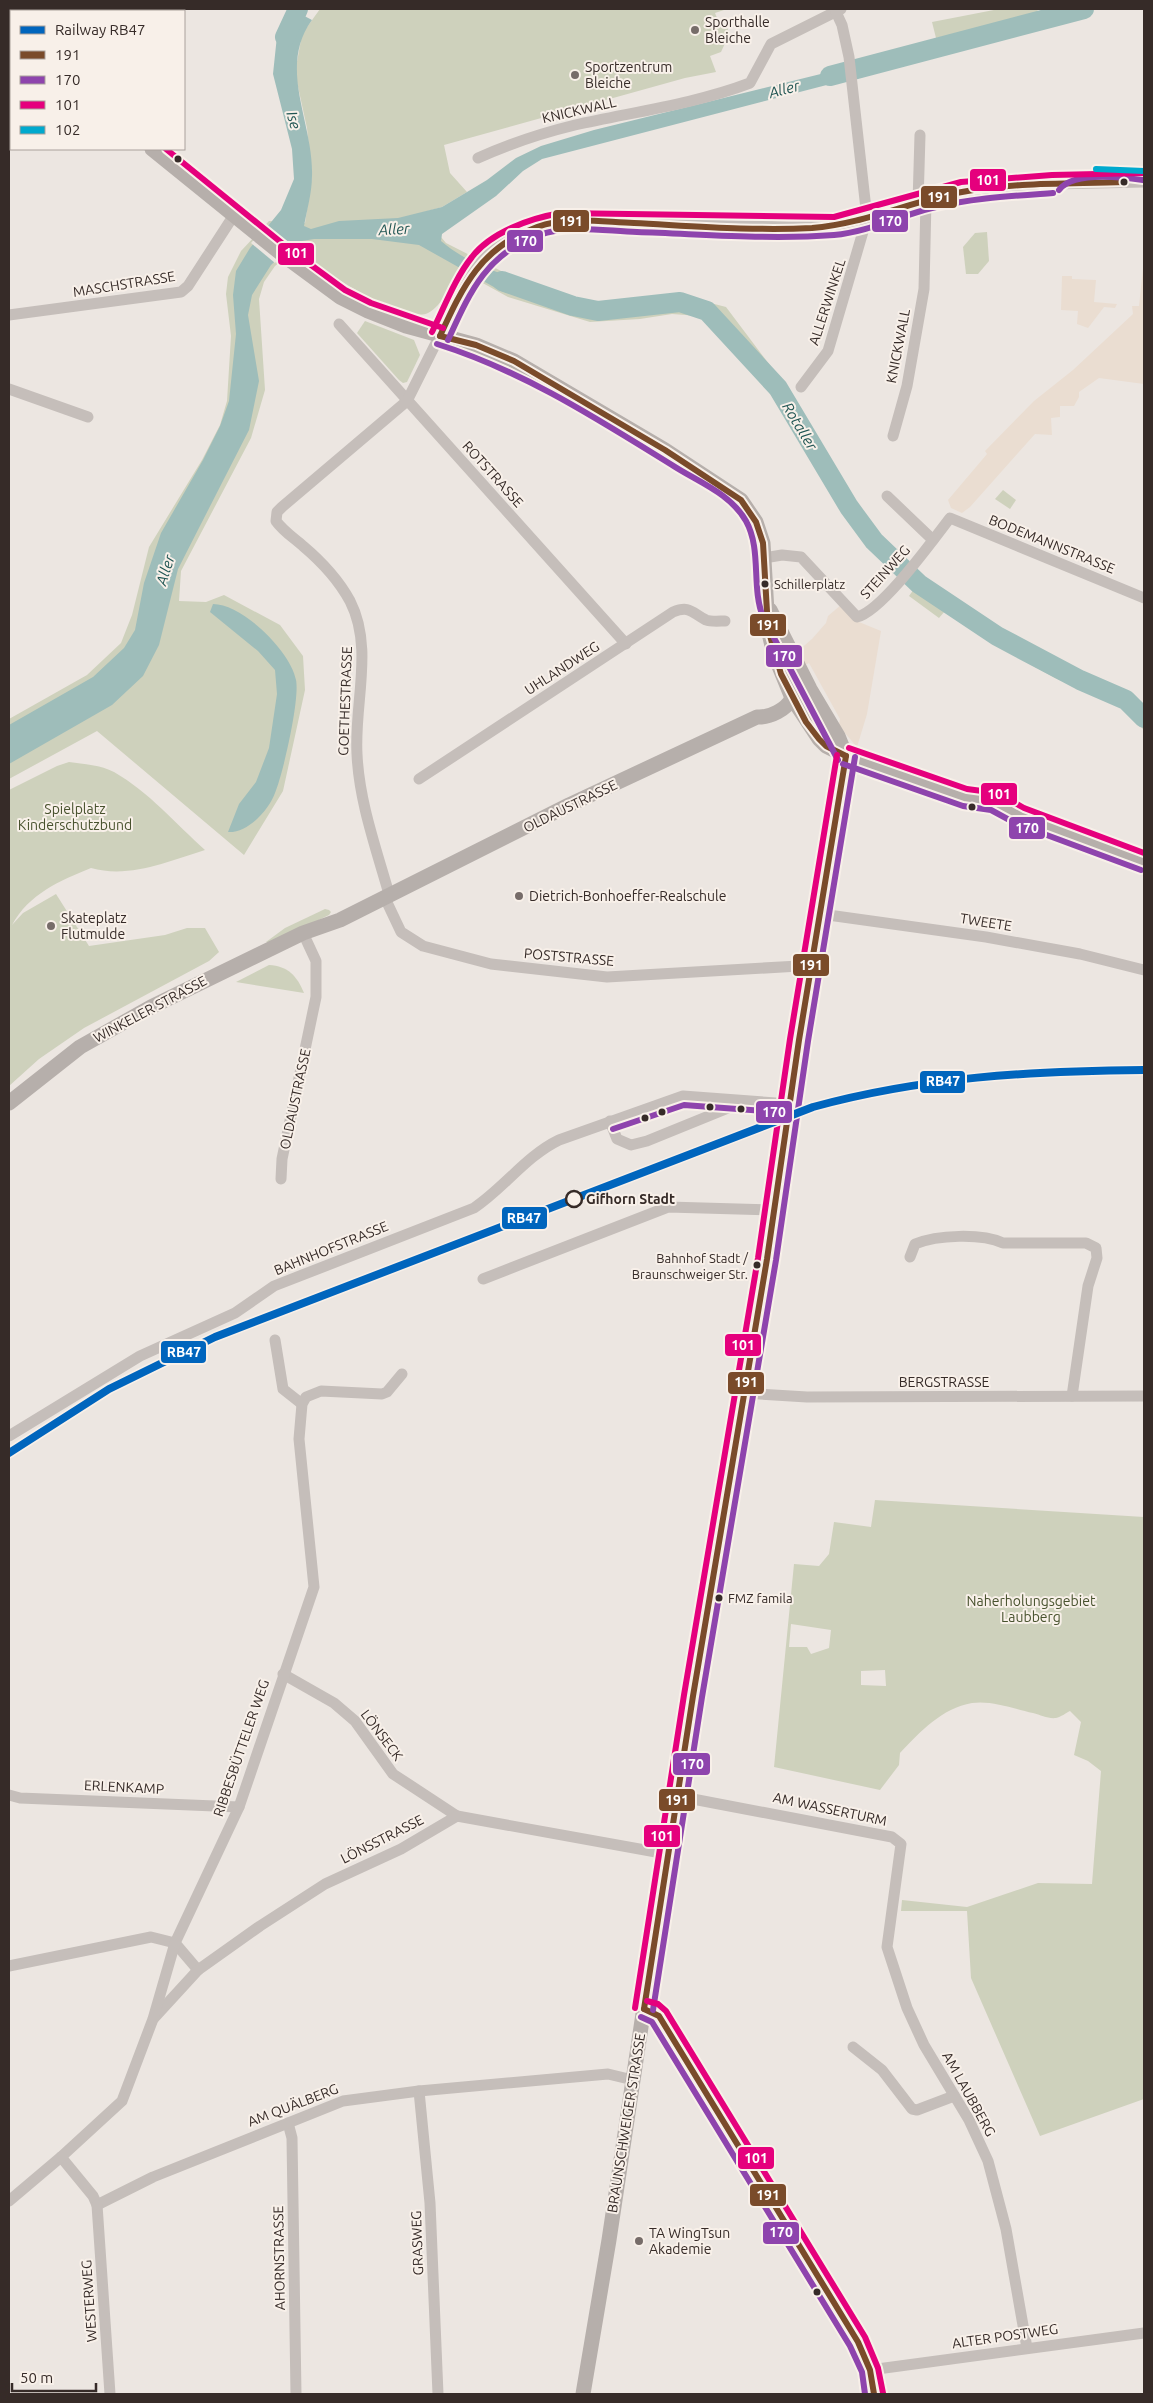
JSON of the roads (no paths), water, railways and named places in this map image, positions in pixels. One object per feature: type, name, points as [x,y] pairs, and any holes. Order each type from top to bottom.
[{"type":"street","name":"KNICKWALL","points":[[478,158],[506,145],[573,125],[641,112],[750,83],[771,44],[838,10],[849,57],[868,218]]},
{"type":"street","name":"KNICKWALL","points":[[892,436],[907,386],[924,289],[920,135]]},
{"type":"street","points":[[153,150],[283,255],[340,296],[368,312],[476,346],[514,361],[585,402],[728,490],[741,500],[756,522],[764,558],[770,642],[792,698],[819,739],[826,746],[846,756],[966,798],[979,796],[1004,805],[1020,816],[1144,862]]},
{"type":"street","name":"GOETHESTRASSE","points":[[387,895],[362,797],[358,762],[362,650],[356,616],[334,576],[316,557],[280,528],[276,521],[277,512],[407,401],[471,274],[479,262],[498,246],[515,236],[538,226],[561,222],[791,227],[835,226],[962,191],[1144,182]]},
{"type":"street","name":"MASCHSTRASSE","points":[[9,315],[181,292],[188,286],[234,215]]},
{"type":"street","name":"ALLERWINKEL","points":[[801,387],[828,351],[868,218]]},
{"type":"street","name":"ROTSTRASSE","points":[[338,324],[626,644]]},
{"type":"street","points":[[9,389],[88,417]]},
{"type":"street","points":[[887,496],[933,540]]},
{"type":"street","name":"STEINWEG","points":[[764,558],[782,555],[801,557],[857,617],[866,615],[899,580],[950,518]]},
{"type":"street","name":"BODEMANNSTRASSE","points":[[950,518],[1144,598]]},
{"type":"street","points":[[767,604],[810,689],[838,736],[846,756]]},
{"type":"street","name":"UHLANDWEG","points":[[419,779],[674,612],[684,608],[694,611],[707,621],[726,621]]},
{"type":"street","name":"OLDAUSTRASSE","points":[[281,1179],[282,1160],[316,997],[316,961],[303,933],[340,920],[569,805],[757,717],[765,718],[789,705],[792,698],[810,689]]},
{"type":"street","name":"BRAUNSCHWEIGER STRASSE","points":[[583,2394],[667,1854],[774,1210],[846,756]]},
{"type":"street","name":"POSTSTRASSE","points":[[387,895],[401,932],[423,946],[491,964],[607,977],[799,966],[811,968]]},
{"type":"street","name":"TWEETE","points":[[821,914],[986,937],[1080,954],[1144,970]]},
{"type":"street","name":"WINKELER STRASSE","points":[[9,1103],[53,1066],[109,1030],[303,933]]},
{"type":"street","name":"BAHNHOFSTRASSE","points":[[9,1436],[140,1356],[235,1313],[274,1286],[474,1208],[549,1145],[610,1121],[683,1096],[790,1104]]},
{"type":"street","name":"BAHNHOFSTRASSE","points":[[610,1121],[617,1139],[631,1145],[647,1141],[747,1100]]},
{"type":"street","points":[[483,1279],[668,1207],[774,1210]]},
{"type":"street","points":[[910,1257],[915,1244],[934,1238],[990,1238],[1003,1243],[1086,1243],[1096,1248],[1097,1258],[1088,1286],[1072,1396]]},
{"type":"street","points":[[275,1340],[283,1389],[302,1404],[306,1397],[322,1391],[382,1394],[387,1392],[402,1374]]},
{"type":"street","name":"BERGSTRASSE","points":[[744,1393],[807,1396],[1144,1396]]},
{"type":"street","name":"RIBBESBÜTTELER WEG","points":[[9,2201],[62,2157],[122,2101],[153,2019],[175,1943],[239,1807],[314,1586],[300,1439],[302,1404]]},
{"type":"street","name":"LÖNSECK","points":[[283,1674],[334,1703],[355,1721],[393,1774],[457,1816]]},
{"type":"street","name":"ERLENKAMP","points":[[9,1795],[20,1798],[239,1807]]},
{"type":"street","name":"AM WASSERTURM","points":[[677,1796],[766,1811],[892,1837],[897,1840],[901,1844],[887,1948]]},
{"type":"street","points":[[457,1816],[667,1854]]},
{"type":"street","name":"LÖNSSTRASSE","points":[[153,2019],[198,1970],[325,1884],[401,1849],[457,1816]]},
{"type":"street","points":[[9,1966],[151,1937],[175,1943],[198,1970]]},
{"type":"street","name":"AM LAUBBERG","points":[[887,1948],[893,1972],[910,2016],[924,2045],[978,2139],[996,2190],[1006,2229],[1027,2348]]},
{"type":"street","points":[[644,2009],[654,2012],[658,2016],[858,2342],[870,2370],[874,2394]]},
{"type":"street","points":[[853,2047],[882,2070],[912,2109],[916,2110],[954,2096]]},
{"type":"street","name":"AM QUÄLBERG","points":[[97,2205],[153,2177],[343,2101],[367,2096],[419,2090],[608,2074],[633,2080]]},
{"type":"street","name":"GRASWEG","points":[[419,2090],[430,2203],[438,2394]]},
{"type":"street","name":"AHORNSTRASSE","points":[[288,2123],[292,2138],[296,2394]]},
{"type":"street","points":[[62,2157],[93,2196],[97,2205]]},
{"type":"street","name":"WESTERWEG","points":[[97,2205],[110,2394]]},
{"type":"street","name":"ALTER POSTWEG","points":[[870,2370],[1144,2332]]},
{"type":"water","points":[[293,10],[312,20],[302,38],[297,76],[311,156],[312,176],[304,226],[311,229],[339,221],[398,218],[442,207],[487,180],[516,158],[541,146],[594,130],[845,68],[846,80],[542,159],[523,171],[496,196],[442,234],[441,241],[471,261],[528,283],[525,298],[501,291],[419,245],[372,239],[314,239],[302,241],[290,247],[271,265],[252,295],[248,315],[259,381],[249,430],[178,569],[159,645],[143,676],[112,705],[9,764],[9,725],[93,677],[124,648],[135,630],[144,583],[161,533],[203,460],[220,426],[229,401],[236,334],[233,295],[236,271],[250,248],[281,210],[294,179],[292,149],[273,74],[277,36]]},
{"type":"water","points":[[213,604],[225,606],[238,612],[264,632],[285,656],[296,680],[297,690],[290,736],[282,770],[272,800],[263,813],[250,825],[243,829],[228,832],[239,804],[256,782],[269,748],[277,694],[275,670],[258,651],[210,612]]},
{"type":"waterway","name":"Ise","points":[[285,37],[298,9]]},
{"type":"waterway","name":"Aller","points":[[830,76],[1084,9]]},
{"type":"waterway","name":"Rotaller","points":[[502,281],[573,306],[598,311],[680,302],[707,311],[778,388],[849,507],[874,541],[919,584],[997,636],[1080,680],[1126,700],[1144,718]]},
{"type":"rail line","name":"RB47","points":[[9,1453],[109,1389],[215,1337],[813,1107],[854,1097],[936,1082],[1018,1074],[1144,1070]]},
{"type":"place","name":"Sporthalle Bleiche","points":[[695,30]]},
{"type":"place","name":"Sportzentrum Bleiche","points":[[575,75]]},
{"type":"place","name":"Schillerplatz","points":[[765,584]]},
{"type":"place","name":"Dietrich-Bonhoeffer-Realschule","points":[[519,896]]},
{"type":"place","name":"Skateplatz Flutmulde","points":[[51,926]]},
{"type":"place","name":"Gifhorn Stadt","points":[[574,1199]]},
{"type":"place","name":"Bahnhof Stadt / Braunschweiger Str.","points":[[757,1265]]},
{"type":"place","name":"FMZ famila","points":[[719,1598]]},
{"type":"place","name":"TA WingTsun Akademie","points":[[639,2241]]},
{"type":"park label","name":"Spielplatz Kinderschutzbund","points":[[75,818]]},
{"type":"park label","name":"Naherholungsgebiet Laubberg","points":[[1031,1609]]}]
